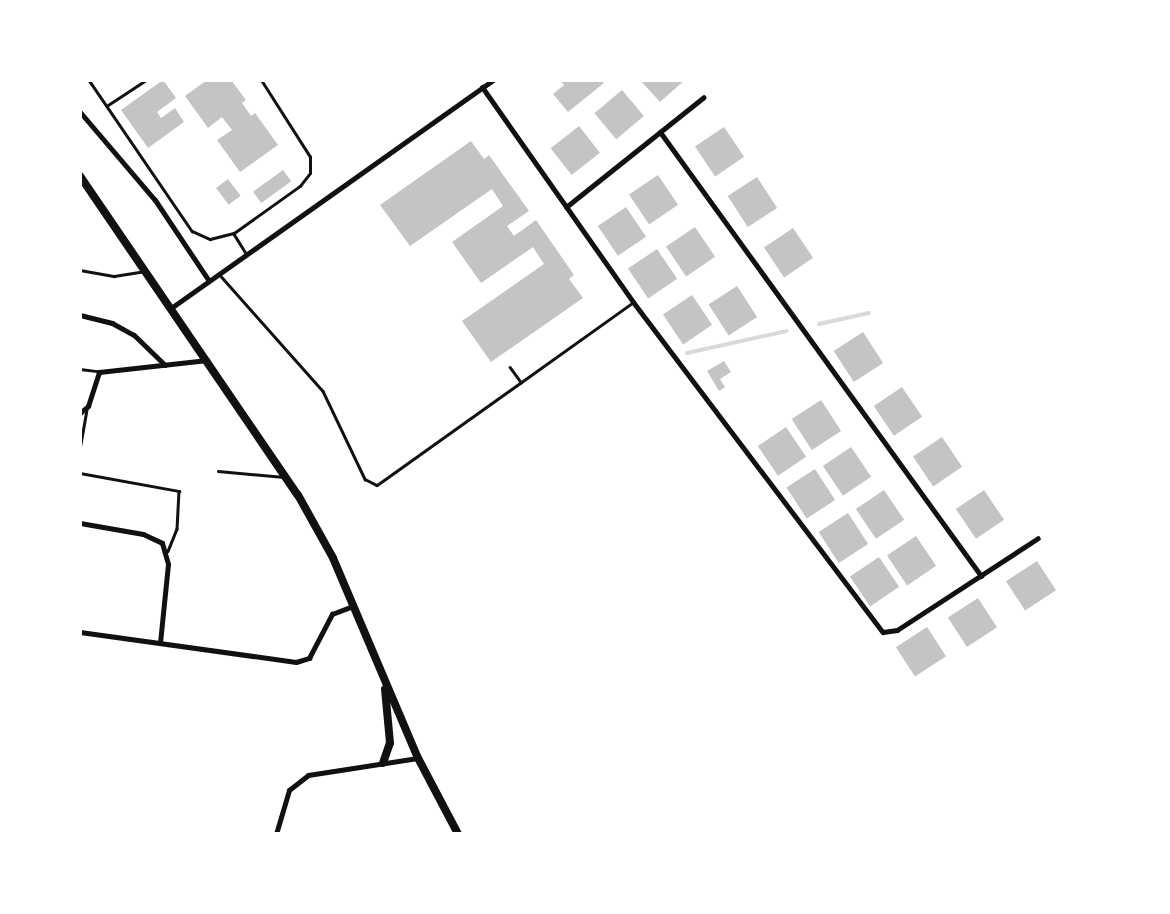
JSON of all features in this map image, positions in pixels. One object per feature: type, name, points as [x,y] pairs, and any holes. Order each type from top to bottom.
[{"type":"main road","points":[[80,176],[208,360],[317,527],[418,758],[458,834]]},
{"type":"main road","points":[[382,763],[390,742],[383,679]]},
{"type":"street","points":[[171,308],[493,80]]},
{"type":"street","points":[[482,88],[633,302],[883,632],[897,630],[1038,538]]},
{"type":"street","points":[[566,207],[704,97]]},
{"type":"street","points":[[80,112],[155,200],[209,281]]},
{"type":"street","points":[[660,132],[981,576]]},
{"type":"street","points":[[80,315],[112,323],[147,346],[165,364]]},
{"type":"street","points":[[80,414],[88,406],[98,372],[208,360]]},
{"type":"street","points":[[80,524],[154,537],[168,551],[160,643]]},
{"type":"street","points":[[80,632],[303,661],[314,652],[332,614],[353,606]]},
{"type":"street","points":[[276,834],[282,804],[297,782],[328,770],[418,758]]},
{"type":"lane","points":[[89,80],[192,231],[205,239],[234,233],[300,186],[311,165],[261,80]]},
{"type":"lane","points":[[106,106],[146,80]]},
{"type":"lane","points":[[234,233],[246,254]]},
{"type":"lane","points":[[80,270],[114,276],[146,271]]},
{"type":"lane","points":[[219,274],[323,391],[370,484],[386,484],[633,302]]},
{"type":"lane","points":[[80,368],[98,372]]},
{"type":"lane","points":[[510,368],[522,384]]},
{"type":"lane","points":[[80,447],[88,406]]},
{"type":"lane","points":[[218,471],[285,477]]},
{"type":"lane","points":[[80,473],[179,491],[177,529],[168,551]]},
{"type":"building","points":[[163,80],[176,98],[157,112],[161,118],[175,108],[184,122],[148,148],[121,110]]},
{"type":"building","points":[[207,80],[231,80],[246,100],[242,103],[251,116],[255,113],[278,145],[240,172],[217,140],[232,130],[222,117],[208,128],[185,96]]},
{"type":"building","points":[[560,80],[604,83],[568,112],[553,94],[564,85]]},
{"type":"building","points":[[640,80],[685,80],[660,102]]},
{"type":"building","points":[[622,90],[644,116],[616,139],[594,113]]},
{"type":"building","points":[[579,126],[600,153],[572,175],[551,148]]},
{"type":"building","points":[[724,127],[744,157],[715,176],[695,147]]},
{"type":"building","points":[[471,141],[484,159],[489,155],[529,211],[507,226],[514,236],[536,220],[574,275],[569,279],[583,298],[491,362],[462,321],[544,264],[533,247],[481,283],[452,242],[503,206],[492,189],[410,246],[380,205]]},
{"type":"building","points":[[283,170],[291,181],[261,203],[253,192]]},
{"type":"building","points":[[658,175],[678,205],[649,224],[629,195]]},
{"type":"building","points":[[757,177],[777,208],[748,227],[728,196]]},
{"type":"building","points":[[228,179],[241,196],[229,205],[216,188]]},
{"type":"building","points":[[626,207],[646,237],[618,256],[598,226]]},
{"type":"building","points":[[695,227],[715,257],[686,276],[666,247]]},
{"type":"building","points":[[793,228],[813,258],[784,277],[764,248]]},
{"type":"building","points":[[657,249],[677,279],[648,298],[628,269]]},
{"type":"building","points":[[737,286],[757,317],[729,336],[708,305]]},
{"type":"building","points":[[692,295],[712,325],[683,344],[663,315]]},
{"type":"building","points":[[863,332],[883,363],[854,382],[834,351]]},
{"type":"building","points":[[724,361],[731,372],[720,379],[725,387],[719,391],[707,371]]},
{"type":"building","points":[[902,387],[922,417],[894,436],[874,406]]},
{"type":"building","points":[[821,400],[841,431],[812,450],[792,419]]},
{"type":"building","points":[[786,427],[806,457],[778,476],[758,446]]},
{"type":"building","points":[[942,437],[962,467],[933,486],[913,457]]},
{"type":"building","points":[[851,447],[871,477],[843,496],[823,466]]},
{"type":"building","points":[[815,469],[835,500],[807,519],[786,488]]},
{"type":"building","points":[[884,490],[904,520],[876,539],[856,509]]},
{"type":"building","points":[[984,490],[1004,520],[976,539],[956,509]]},
{"type":"building","points":[[848,513],[868,544],[839,563],[819,532]]},
{"type":"building","points":[[916,536],[936,566],[907,585],[887,556]]},
{"type":"building","points":[[879,557],[899,587],[870,606],[850,577]]},
{"type":"building","points":[[1037,561],[1056,590],[1025,611],[1006,581]]},
{"type":"building","points":[[978,598],[997,627],[967,647],[948,618]]},
{"type":"building","points":[[927,627],[946,656],[915,677],[896,647]]},
{"type":"waterway","points":[[819,324],[869,313]]},
{"type":"waterway","points":[[687,353],[787,331]]}]
